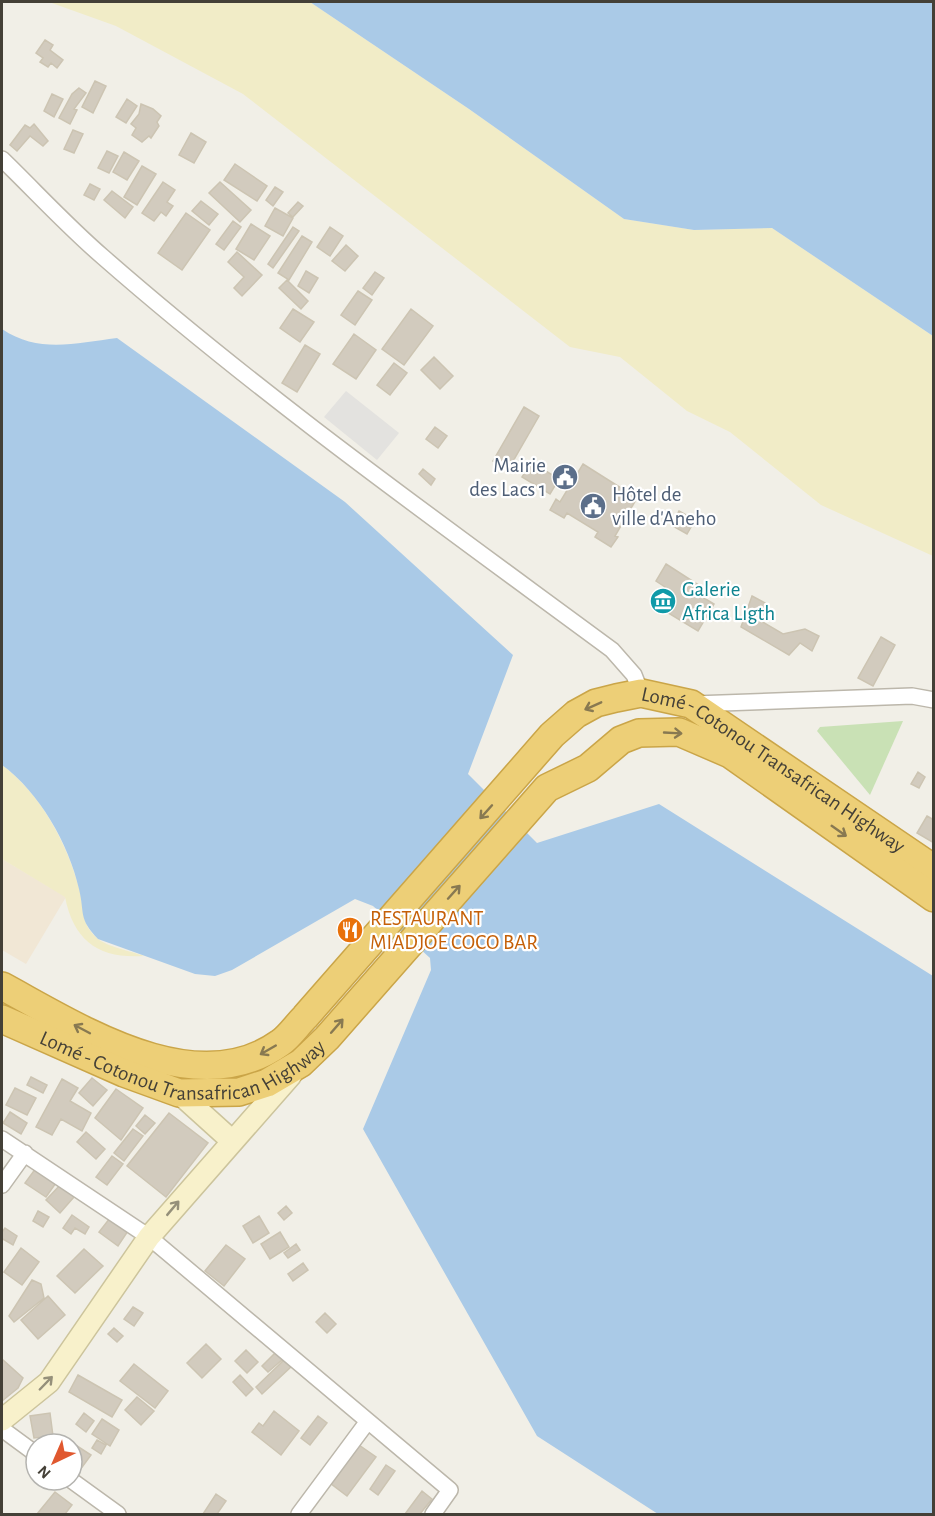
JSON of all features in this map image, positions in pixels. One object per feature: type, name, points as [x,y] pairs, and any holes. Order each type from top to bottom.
[{"type":"highway","name":"Lomé - Cotonou Transafrican Highway","points":[[2,986],[92,1034],[165,1062],[192,1066],[226,1065],[258,1055],[281,1043],[525,769],[552,735],[576,714],[596,703],[641,693],[691,704],[933,869]]},
{"type":"highway","name":"Lomé - Cotonou Transafrican Highway","points":[[2,1018],[124,1073],[179,1093],[239,1092],[267,1083],[301,1063],[547,788],[588,768],[621,740],[639,733],[679,732],[730,754],[933,898]]},
{"type":"street","points":[[2,159],[102,256],[209,344],[379,478],[612,650],[634,675],[641,693]]},
{"type":"street","points":[[691,704],[912,696],[933,700]]},
{"type":"street","points":[[2,1420],[48,1383],[149,1237],[231,1140],[301,1063]]},
{"type":"street","points":[[179,1093],[231,1140]]},
{"type":"street","points":[[2,1139],[149,1237],[450,1490],[433,1515]]},
{"type":"street","points":[[2,1185],[24,1153]]},
{"type":"street","points":[[299,1515],[368,1421]]},
{"type":"street","points":[[2,1429],[24,1445]]},
{"type":"street","points":[[84,1490],[118,1515]]},
{"type":"shaded area","points":[[346,391],[399,433],[377,460],[324,417]]},
{"type":"shaded area","points":[[2,859],[66,897],[26,964],[2,950]]},
{"type":"green space","points":[[903,721],[870,795],[817,731],[820,727]]},
{"type":"sand","points":[[49,2],[310,2],[469,109],[624,219],[694,230],[772,228],[933,336],[933,556],[821,505],[730,432],[687,411],[620,357],[570,347],[243,94],[116,26]]},
{"type":"sand","points":[[2,765],[16,776],[40,804],[50,820],[74,871],[85,920],[91,932],[107,944],[144,956],[114,954],[91,945],[75,926],[65,897],[2,859]]},
{"type":"water","points":[[310,2],[933,2],[933,336],[772,228],[694,230],[624,219],[469,109]]},
{"type":"water","points":[[2,329],[30,342],[44,344],[72,344],[117,338],[345,502],[513,655],[468,774],[537,843],[659,804],[933,976],[933,1514],[658,1514],[537,1436],[363,1129],[431,970],[430,958],[373,906],[355,899],[232,970],[215,976],[195,974],[98,939],[87,926],[74,872],[60,837],[51,820],[28,789],[2,765]]},
{"type":"building","points":[[45,40],[53,45],[50,50],[63,60],[57,68],[51,63],[48,67],[40,62],[43,58],[36,53]]},
{"type":"building","points":[[95,81],[106,86],[93,113],[82,107]]},
{"type":"building","points":[[79,88],[86,93],[74,109],[77,110],[70,124],[59,118],[72,94]]},
{"type":"building","points":[[52,94],[63,99],[54,117],[44,111]]},
{"type":"building","points":[[127,99],[137,106],[126,123],[116,117]]},
{"type":"building","points":[[141,104],[153,109],[161,116],[157,122],[159,126],[151,138],[149,136],[142,142],[132,135],[136,128],[131,124],[139,114]]},
{"type":"building","points":[[34,124],[48,141],[43,146],[30,136],[17,151],[10,145],[25,125],[30,128]]},
{"type":"building","points":[[73,130],[83,134],[74,153],[64,149]]},
{"type":"building","points":[[191,133],[206,142],[194,163],[179,155]]},
{"type":"building","points":[[107,151],[118,156],[109,173],[98,168]]},
{"type":"building","points":[[124,152],[139,161],[127,180],[113,172]]},
{"type":"building","points":[[235,164],[267,186],[257,201],[224,180]]},
{"type":"building","points":[[142,166],[156,174],[137,205],[124,197]]},
{"type":"building","points":[[163,182],[175,190],[167,202],[173,206],[166,216],[161,212],[154,221],[142,213]]},
{"type":"building","points":[[220,182],[251,210],[240,222],[209,193]]},
{"type":"building","points":[[90,184],[100,189],[94,200],[84,195]]},
{"type":"building","points":[[275,187],[283,192],[273,206],[266,200]]},
{"type":"building","points":[[112,191],[133,207],[125,218],[104,200]]},
{"type":"building","points":[[201,201],[218,214],[209,225],[192,211]]},
{"type":"building","points":[[298,202],[303,206],[293,217],[288,213]]},
{"type":"building","points":[[275,208],[293,218],[283,236],[265,226]]},
{"type":"building","points":[[186,213],[210,230],[182,270],[158,253]]},
{"type":"building","points":[[233,221],[241,227],[224,250],[216,244]]},
{"type":"building","points":[[251,224],[270,236],[254,260],[236,249]]},
{"type":"building","points":[[293,227],[299,231],[273,268],[268,264]]},
{"type":"building","points":[[330,227],[343,236],[330,256],[317,247]]},
{"type":"building","points":[[302,236],[312,242],[289,280],[278,273]]},
{"type":"building","points":[[346,245],[358,256],[345,271],[332,261]]},
{"type":"building","points":[[237,252],[262,275],[242,296],[234,288],[244,277],[228,262]]},
{"type":"building","points":[[306,271],[318,278],[309,293],[298,286]]},
{"type":"building","points":[[375,272],[384,278],[372,295],[363,288]]},
{"type":"building","points":[[287,280],[308,301],[301,309],[279,288]]},
{"type":"building","points":[[358,291],[372,300],[355,325],[341,315]]},
{"type":"building","points":[[293,309],[314,322],[300,342],[280,328]]},
{"type":"building","points":[[411,309],[433,326],[404,365],[382,349]]},
{"type":"building","points":[[354,334],[376,350],[356,379],[333,364]]},
{"type":"building","points":[[305,345],[320,354],[297,392],[282,383]]},
{"type":"building","points":[[434,357],[453,376],[440,389],[421,370]]},
{"type":"building","points":[[394,363],[407,373],[390,395],[377,385]]},
{"type":"building","points":[[524,407],[539,416],[508,470],[493,461]]},
{"type":"building","points":[[435,427],[447,436],[438,448],[426,439]]},
{"type":"building","points":[[531,462],[559,479],[550,494],[522,477]]},
{"type":"building","name":"Hôtel de ville d'Aneho","points":[[583,464],[637,498],[611,547],[595,537],[598,532],[567,513],[564,518],[550,510],[556,499],[560,502]]},
{"type":"building","points":[[423,469],[435,479],[431,485],[419,474]]},
{"type":"building","points":[[679,511],[695,520],[687,534],[671,525]]},
{"type":"building","points":[[666,564],[708,591],[704,598],[714,604],[698,631],[655,605],[665,587],[656,581]]},
{"type":"building","points":[[752,596],[765,603],[761,621],[783,634],[805,629],[819,636],[812,651],[800,643],[789,655],[741,627]]},
{"type":"building","points":[[881,637],[895,645],[873,686],[858,678]]},
{"type":"building","points":[[918,772],[925,777],[919,788],[911,784]]},
{"type":"building","points":[[927,816],[934,820],[934,843],[917,833]]},
{"type":"building","points":[[31,1077],[47,1085],[43,1093],[27,1085]]},
{"type":"building","points":[[92,1078],[107,1090],[93,1106],[79,1093]]},
{"type":"building","points":[[62,1079],[78,1088],[70,1101],[91,1113],[82,1131],[61,1119],[52,1135],[36,1127]]},
{"type":"building","points":[[15,1088],[36,1098],[27,1115],[6,1105]]},
{"type":"building","points":[[116,1089],[143,1108],[121,1140],[95,1118]]},
{"type":"building","points":[[10,1112],[27,1123],[21,1134],[3,1123]]},
{"type":"building","points":[[169,1113],[208,1143],[166,1197],[127,1166]]},
{"type":"building","points":[[145,1115],[155,1123],[145,1134],[136,1126]]},
{"type":"building","points":[[133,1129],[143,1136],[124,1161],[114,1153]]},
{"type":"building","points":[[86,1132],[105,1149],[96,1159],[77,1142]]},
{"type":"building","points":[[112,1156],[123,1164],[107,1185],[96,1177]]},
{"type":"building","points":[[36,1168],[56,1183],[46,1197],[25,1183]]},
{"type":"building","points":[[61,1184],[74,1197],[60,1213],[46,1200]]},
{"type":"building","points":[[286,1206],[292,1213],[284,1220],[278,1213]]},
{"type":"building","points":[[38,1211],[49,1217],[43,1227],[33,1221]]},
{"type":"building","points":[[72,1215],[89,1227],[85,1234],[75,1228],[71,1234],[63,1228]]},
{"type":"building","points":[[259,1216],[269,1233],[253,1243],[243,1226]]},
{"type":"building","points":[[110,1218],[128,1231],[118,1246],[99,1232]]},
{"type":"building","points":[[5,1228],[17,1236],[13,1245],[3,1239],[2,1241],[2,1232]]},
{"type":"building","points":[[280,1232],[289,1247],[270,1259],[261,1244]]},
{"type":"building","points":[[296,1244],[300,1250],[288,1258],[284,1253]]},
{"type":"building","points":[[226,1245],[245,1259],[224,1286],[205,1271]]},
{"type":"building","points":[[21,1248],[39,1262],[22,1285],[4,1272]]},
{"type":"building","points":[[84,1249],[103,1266],[75,1293],[57,1276]]},
{"type":"building","points":[[303,1263],[308,1270],[293,1281],[288,1274]]},
{"type":"building","points":[[32,1280],[41,1284],[44,1298],[14,1322],[9,1316]]},
{"type":"building","points":[[48,1296],[65,1315],[38,1339],[21,1320]]},
{"type":"building","points":[[133,1307],[143,1313],[134,1326],[124,1319]]},
{"type":"building","points":[[325,1313],[336,1324],[327,1333],[316,1322]]},
{"type":"building","points":[[114,1328],[123,1336],[117,1342],[108,1334]]},
{"type":"building","points":[[206,1344],[221,1359],[202,1378],[187,1363]]},
{"type":"building","points":[[246,1350],[258,1362],[247,1373],[235,1361]]},
{"type":"building","points":[[276,1352],[283,1359],[268,1372],[262,1366]]},
{"type":"building","points":[[2,1359],[23,1378],[18,1388],[2,1401]]},
{"type":"building","points":[[285,1359],[292,1366],[262,1394],[256,1387]]},
{"type":"building","points":[[134,1364],[168,1391],[155,1408],[120,1381]]},
{"type":"building","points":[[78,1375],[122,1400],[112,1417],[69,1392]]},
{"type":"building","points":[[240,1375],[253,1389],[246,1396],[233,1382]]},
{"type":"building","points":[[137,1397],[154,1411],[141,1425],[125,1410]]},
{"type":"building","points":[[274,1411],[299,1431],[281,1455],[252,1432],[259,1423],[263,1426]]},
{"type":"building","points":[[50,1413],[52,1432],[33,1432],[30,1416]]},
{"type":"building","points":[[84,1413],[94,1421],[86,1432],[76,1424]]},
{"type":"building","points":[[318,1416],[327,1423],[310,1445],[301,1438]]},
{"type":"building","points":[[102,1419],[119,1430],[110,1446],[92,1434]]},
{"type":"building","points":[[97,1440],[106,1445],[101,1454],[92,1448]]},
{"type":"building","points":[[359,1445],[376,1457],[347,1496],[330,1483]]},
{"type":"building","points":[[84,1450],[91,1455],[84,1465]]},
{"type":"building","points":[[386,1465],[395,1471],[378,1495],[370,1489]]},
{"type":"building","points":[[422,1491],[432,1499],[420,1514],[405,1514]]},
{"type":"building","points":[[55,1492],[72,1505],[65,1514],[37,1514]]},
{"type":"building","points":[[216,1494],[226,1501],[217,1514],[203,1514]]},
{"type":"place","name":"Mairie des Lacs 1","points":[[565,477]]},
{"type":"place","name":"Hôtel de ville d'Aneho","points":[[593,506]]},
{"type":"place","name":"Galerie Africa Ligth","points":[[663,601]]},
{"type":"place","name":"RESTAURANT MIADJOE COCO BAR","points":[[350,930]]}]
